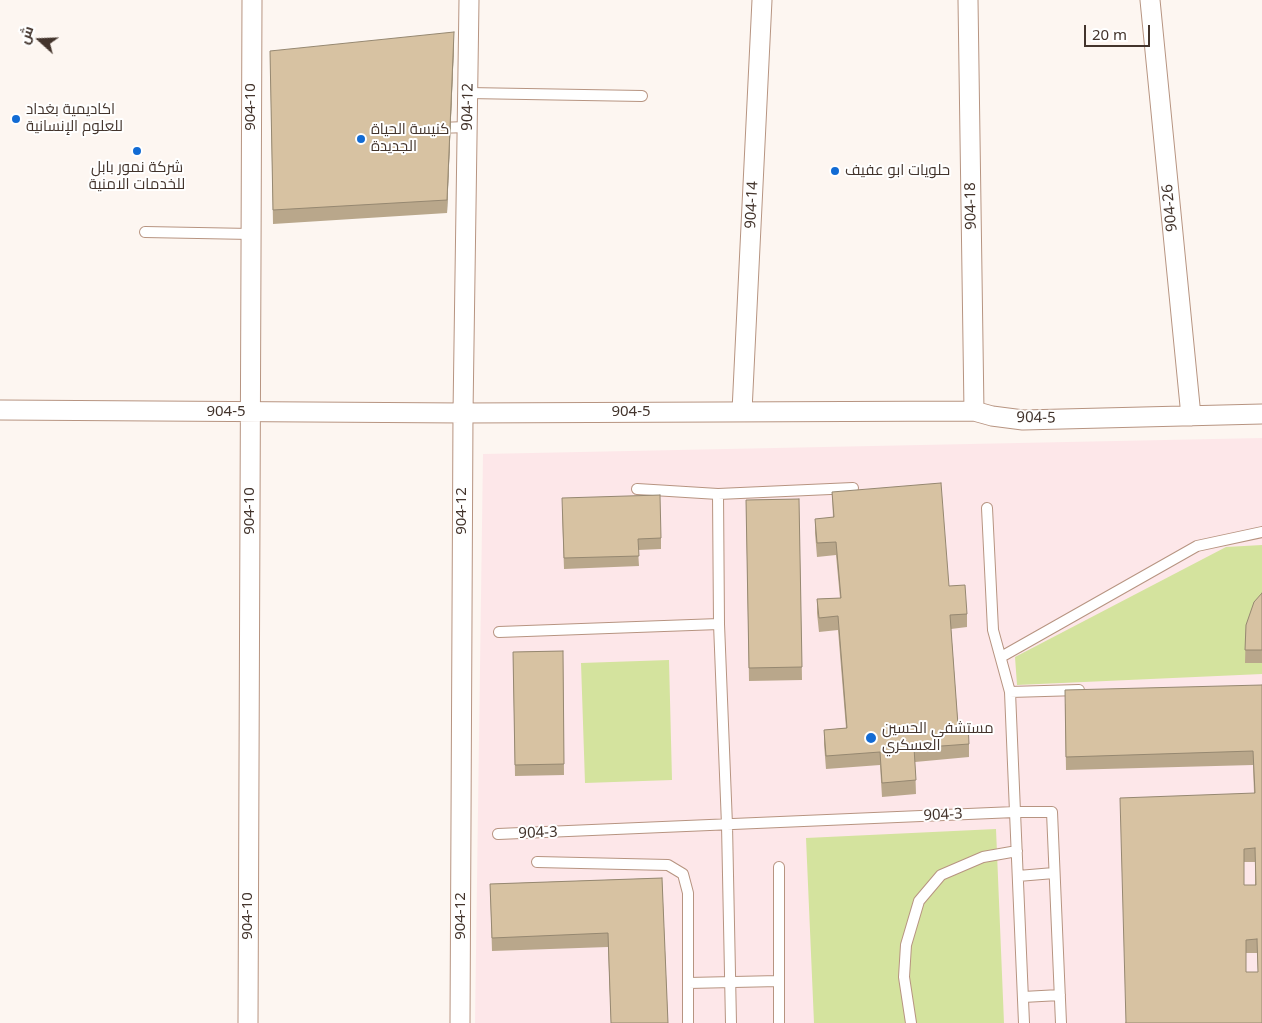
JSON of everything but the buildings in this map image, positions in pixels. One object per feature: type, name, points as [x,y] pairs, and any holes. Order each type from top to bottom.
[{"type":"street","name":"904-10","points":[[248,1023],[252,0]]},
{"type":"street","name":"904-12","points":[[460,1023],[463,413],[469,0]]},
{"type":"street","name":"904-14","points":[[742,411],[762,0]]},
{"type":"street","name":"904-18","points":[[968,0],[974,411]]},
{"type":"street","name":"904-26","points":[[1150,0],[1191,416]]},
{"type":"street","name":"904-5","points":[[0,410],[463,413],[974,411],[992,416],[1023,420],[1262,414]]},
{"type":"lane","points":[[468,93],[642,96]]},
{"type":"lane","points":[[431,128],[467,127]]},
{"type":"lane","points":[[145,232],[251,234]]},
{"type":"lane","points":[[637,489],[718,494],[853,488]]},
{"type":"lane","points":[[718,494],[719,624],[727,825],[731,1023]]},
{"type":"lane","points":[[987,508],[993,630],[1010,692],[1024,1023]]},
{"type":"lane","points":[[1001,657],[1197,546],[1262,532]]},
{"type":"lane","points":[[500,632],[719,624]]},
{"type":"lane","points":[[1010,692],[1088,690]]},
{"type":"lane","name":"904-3","points":[[498,834],[1052,812],[1054,873]]},
{"type":"lane","points":[[911,1023],[904,977],[906,945],[919,901],[941,875],[983,857],[1017,851]]},
{"type":"lane","points":[[537,862],[668,865],[683,874],[688,893],[688,1023]]},
{"type":"lane","points":[[779,867],[779,1023]]},
{"type":"lane","points":[[1018,876],[1054,873],[1061,1023]]},
{"type":"lane","points":[[688,983],[779,981]]},
{"type":"lane","points":[[1023,997],[1060,995]]},
{"type":"shaded area","name":"مستشفى الحسين العسكري","points":[[1262,438],[1262,1023],[475,1023],[483,454]]},
{"type":"green space","points":[[1262,545],[1262,674],[1017,685],[1015,657],[1226,547]]},
{"type":"green space","points":[[669,660],[672,780],[585,783],[581,663]]},
{"type":"green space","points":[[996,829],[1004,1023],[814,1023],[806,838]]},
{"type":"place","name":"اكاديمية بغداد للعلوم الإنسانية","points":[[16,119]]},
{"type":"place","name":"كنيسة الحياة الجديدة","points":[[361,139]]},
{"type":"place","name":"شركة نمور بابل للخدمات الامنية","points":[[137,151]]},
{"type":"place","name":"حلويات ابو عفيف","points":[[835,171]]},
{"type":"place","name":"مستشفى الحسين العسكري","points":[[871,738]]}]
